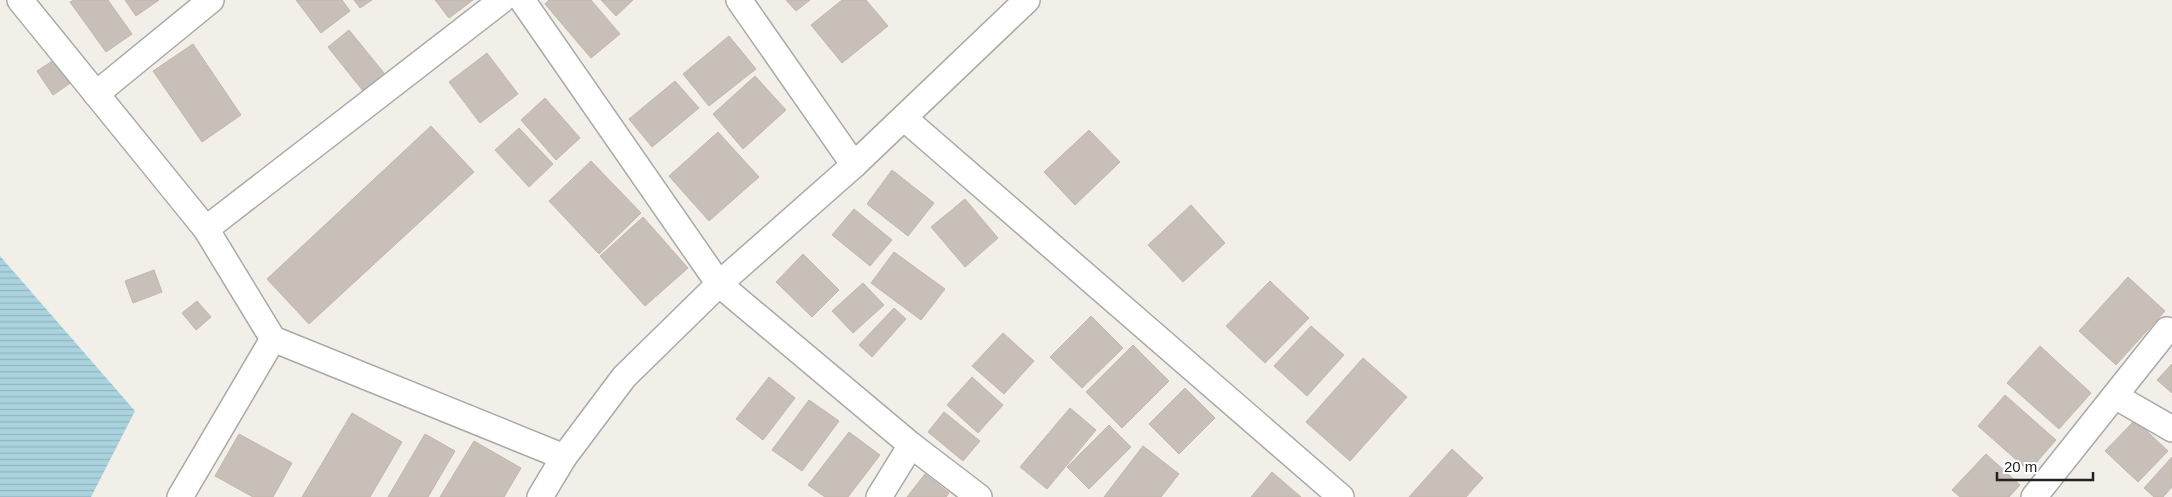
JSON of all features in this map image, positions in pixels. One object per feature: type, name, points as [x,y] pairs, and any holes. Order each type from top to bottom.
[{"type":"street","points":[[20,0],[206,229],[273,339],[564,457]]},
{"type":"street","points":[[96,94],[212,0]]},
{"type":"street","points":[[206,229],[502,0]]},
{"type":"street","points":[[522,0],[719,284],[911,445],[980,497]]},
{"type":"street","points":[[739,0],[854,165]]},
{"type":"street","points":[[540,497],[564,457],[624,377],[719,284],[854,165],[1028,0]]},
{"type":"street","points":[[904,118],[1341,497]]},
{"type":"street","points":[[2034,497],[2167,330]]},
{"type":"street","points":[[180,497],[273,339]]},
{"type":"street","points":[[2115,396],[2172,429]]},
{"type":"street","points":[[879,497],[911,445]]},
{"type":"water","points":[[0,256],[135,411],[91,497],[0,497]]},
{"type":"building","points":[[74,0],[108,0],[132,34],[106,52],[70,2]]},
{"type":"building","points":[[125,0],[159,0],[136,16]]},
{"type":"building","points":[[296,0],[342,0],[350,11],[321,33]]},
{"type":"building","points":[[354,0],[372,0],[360,8]]},
{"type":"building","points":[[435,0],[473,0],[449,18]]},
{"type":"building","points":[[549,0],[591,0],[620,34],[591,58],[545,4]]},
{"type":"building","points":[[601,0],[633,0],[616,16]]},
{"type":"building","points":[[786,0],[810,0],[796,11]]},
{"type":"building","points":[[842,0],[866,0],[888,26],[842,63],[811,25]]},
{"type":"building","points":[[349,30],[384,73],[363,91],[328,47]]},
{"type":"building","points":[[729,36],[756,69],[709,106],[683,74]]},
{"type":"building","points":[[193,44],[241,115],[202,142],[153,71]]},
{"type":"building","points":[[487,53],[518,94],[480,123],[449,82]]},
{"type":"building","points":[[57,58],[72,82],[53,95],[37,71]]},
{"type":"building","points":[[755,76],[786,110],[743,149],[713,114]]},
{"type":"building","points":[[675,81],[699,108],[652,147],[629,119]]},
{"type":"building","points":[[545,98],[580,138],[556,160],[521,120]]},
{"type":"building","points":[[431,126],[474,172],[309,324],[267,279]]},
{"type":"building","points":[[519,128],[553,164],[529,187],[495,150]]},
{"type":"building","points":[[1089,130],[1120,162],[1075,205],[1044,172]]},
{"type":"building","points":[[718,132],[759,177],[709,221],[669,176]]},
{"type":"building","points":[[591,161],[641,213],[599,254],[549,201]]},
{"type":"building","points":[[892,170],[934,203],[908,236],[867,204]]},
{"type":"building","points":[[965,199],[998,238],[965,267],[931,227]]},
{"type":"building","points":[[1191,205],[1225,243],[1183,282],[1148,245]]},
{"type":"building","points":[[854,209],[892,240],[870,266],[832,235]]},
{"type":"building","points":[[643,217],[688,268],[645,306],[600,256]]},
{"type":"building","points":[[894,252],[945,289],[921,320],[871,283]]},
{"type":"building","points":[[803,254],[839,290],[812,317],[776,282]]},
{"type":"building","points":[[154,270],[162,292],[133,303],[125,281]]},
{"type":"building","points":[[2128,277],[2165,311],[2116,365],[2079,331]]},
{"type":"building","points":[[1270,281],[1309,318],[1265,363],[1226,326]]},
{"type":"building","points":[[863,283],[884,305],[853,333],[832,311]]},
{"type":"building","points":[[197,301],[211,317],[196,330],[182,313]]},
{"type":"building","points":[[894,308],[906,319],[872,357],[859,345]]},
{"type":"building","points":[[1091,316],[1123,348],[1082,388],[1050,357]]},
{"type":"building","points":[[1311,326],[1344,355],[1307,396],[1274,366]]},
{"type":"building","points":[[1003,333],[1034,361],[1004,394],[972,366]]},
{"type":"building","points":[[1133,345],[1169,381],[1122,428],[1086,392]]},
{"type":"building","points":[[2040,346],[2091,393],[2059,429],[2007,383]]},
{"type":"building","points":[[1363,358],[1407,397],[1350,461],[1306,422]]},
{"type":"building","points":[[2172,364],[2172,393],[2157,380]]},
{"type":"building","points":[[769,377],[795,398],[763,440],[736,419]]},
{"type":"building","points":[[972,377],[1003,405],[978,433],[947,405]]},
{"type":"building","points":[[1185,388],[1215,418],[1179,454],[1149,424]]},
{"type":"building","points":[[2005,395],[2056,440],[2029,471],[1978,426]]},
{"type":"building","points":[[809,400],[839,421],[802,471],[772,450]]},
{"type":"building","points":[[1070,408],[1096,430],[1047,489],[1020,467]]},
{"type":"building","points":[[944,412],[980,441],[963,461],[928,432]]},
{"type":"building","points":[[352,413],[402,442],[370,497],[302,497]]},
{"type":"building","points":[[2135,420],[2168,451],[2138,482],[2105,451]]},
{"type":"building","points":[[1109,425],[1131,447],[1089,489],[1067,467]]},
{"type":"building","points":[[849,432],[880,455],[848,497],[825,497],[808,485]]},
{"type":"building","points":[[239,434],[292,463],[273,497],[253,497],[215,476]]},
{"type":"building","points":[[425,434],[455,451],[428,497],[388,497]]},
{"type":"building","points":[[474,441],[521,468],[504,497],[440,497]]},
{"type":"building","points":[[1143,446],[1179,474],[1161,497],[1104,497]]},
{"type":"building","points":[[1452,449],[1483,478],[1466,497],[1409,497]]},
{"type":"building","points":[[1986,454],[2020,485],[2009,497],[1960,497],[1952,490]]},
{"type":"building","points":[[2172,457],[2172,487],[2163,497],[2154,497],[2144,488]]},
{"type":"building","points":[[1272,472],[1301,497],[1251,497]]},
{"type":"building","points":[[925,474],[949,493],[946,497],[907,497]]}]
